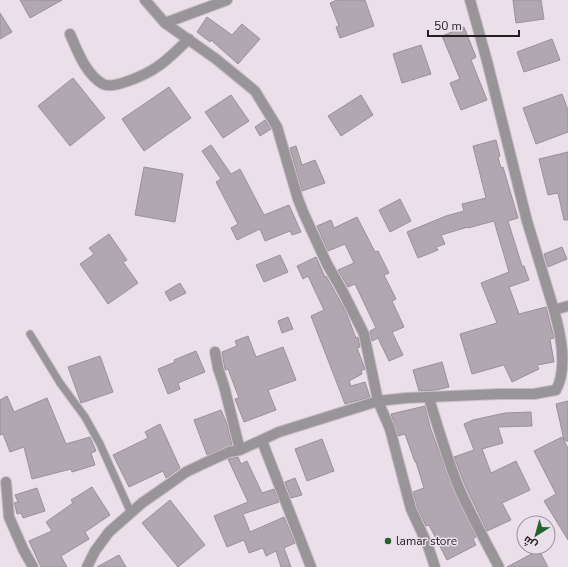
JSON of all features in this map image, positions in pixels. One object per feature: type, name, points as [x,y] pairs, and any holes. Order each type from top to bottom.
[{"type":"street","points":[[145,0],[165,23],[189,39],[255,91],[277,128],[301,207],[327,264],[364,334],[378,401],[390,429],[411,509],[428,546],[435,567]]},
{"type":"street","points":[[165,23],[227,0]]},
{"type":"street","points":[[86,567],[95,551],[109,532],[142,503],[186,472],[229,452],[240,450],[262,441],[279,432],[378,401],[406,398],[534,394],[556,390],[562,381],[565,364],[563,344],[527,221],[487,61],[470,0]]},
{"type":"street","points":[[70,34],[87,68],[95,79],[107,86],[116,85],[158,67],[189,39]]},
{"type":"street","points":[[554,310],[568,306]]},
{"type":"street","points":[[214,352],[240,450]]},
{"type":"street","points":[[429,398],[459,487],[481,535],[499,567]]},
{"type":"street","points":[[262,441],[311,567]]},
{"type":"street","points":[[6,482],[9,517],[23,549],[33,567]]},
{"type":"lane","points":[[30,334],[60,383],[85,417],[100,444],[130,513]]},
{"type":"building","points":[[20,0],[62,0],[30,18]]},
{"type":"building","points":[[337,0],[365,0],[374,26],[340,38],[336,27],[339,26],[330,3]]},
{"type":"building","points":[[513,0],[541,0],[544,19],[516,23]]},
{"type":"building","points":[[0,13],[12,32],[0,39]]},
{"type":"building","points":[[207,17],[232,35],[242,24],[260,39],[238,64],[211,40],[210,42],[197,32]]},
{"type":"building","points":[[464,27],[476,57],[471,60],[487,100],[461,110],[450,83],[460,79],[442,36]]},
{"type":"building","points":[[552,39],[560,60],[524,72],[517,52]]},
{"type":"building","points":[[421,45],[431,74],[402,83],[393,54]]},
{"type":"building","points":[[73,78],[105,118],[70,146],[38,106]]},
{"type":"building","points":[[169,87],[191,118],[144,151],[122,119]]},
{"type":"building","points":[[562,94],[568,110],[568,132],[536,144],[523,108]]},
{"type":"building","points":[[231,95],[249,121],[223,138],[205,112]]},
{"type":"building","points":[[361,95],[373,115],[341,136],[328,116]]},
{"type":"building","points":[[265,120],[271,129],[260,136],[255,127]]},
{"type":"building","points":[[496,140],[501,168],[503,167],[518,218],[508,221],[522,266],[524,266],[529,280],[509,287],[519,314],[546,307],[554,338],[550,339],[554,362],[537,365],[539,369],[512,382],[504,365],[472,374],[460,334],[497,323],[481,283],[509,272],[494,221],[441,235],[445,244],[436,247],[438,250],[418,258],[407,232],[446,216],[464,211],[462,204],[486,198],[473,146]]},
{"type":"building","points":[[211,145],[231,174],[240,169],[264,215],[289,205],[301,232],[292,235],[290,231],[265,241],[260,229],[237,240],[231,228],[238,224],[216,182],[221,179],[202,151]]},
{"type":"building","points":[[296,146],[302,165],[315,160],[325,183],[302,191],[290,148]]},
{"type":"building","points":[[568,152],[568,220],[564,220],[558,193],[548,195],[539,159]]},
{"type":"building","points":[[144,167],[183,174],[175,222],[135,215]]},
{"type":"building","points":[[400,199],[411,221],[390,232],[379,210]]},
{"type":"building","points":[[357,217],[375,252],[378,251],[389,273],[384,275],[396,299],[392,301],[404,327],[392,332],[403,355],[389,361],[378,338],[372,341],[370,331],[376,328],[355,284],[348,287],[338,270],[354,263],[345,244],[328,251],[317,226],[331,220],[334,228]]},
{"type":"building","points":[[109,234],[127,260],[123,262],[138,283],[108,304],[80,264],[94,254],[89,248]]},
{"type":"building","points":[[562,247],[567,259],[548,267],[544,254]]},
{"type":"building","points":[[280,255],[288,272],[264,282],[256,265]]},
{"type":"building","points":[[316,257],[325,277],[326,276],[345,310],[356,338],[358,337],[360,347],[357,348],[365,369],[361,371],[362,374],[349,381],[351,386],[365,382],[370,397],[345,404],[311,316],[324,310],[308,276],[303,279],[297,266]]},
{"type":"building","points":[[180,283],[186,293],[170,301],[165,292]]},
{"type":"building","points":[[288,317],[293,329],[282,333],[278,321]]},
{"type":"building","points":[[248,336],[256,357],[283,347],[296,380],[268,390],[276,410],[244,422],[235,399],[239,398],[228,369],[225,370],[222,352],[237,346],[235,341]]},
{"type":"building","points":[[196,351],[205,372],[178,383],[180,389],[168,394],[158,369],[175,362],[174,360]]},
{"type":"building","points":[[100,356],[113,392],[81,403],[68,367]]},
{"type":"building","points":[[442,362],[449,387],[436,390],[419,391],[413,370]]},
{"type":"building","points":[[7,396],[14,412],[47,398],[66,444],[90,437],[96,451],[91,453],[95,465],[72,472],[71,469],[32,479],[24,447],[10,452],[3,434],[0,435],[0,400]]},
{"type":"building","points":[[568,401],[568,441],[564,441],[568,448],[568,540],[556,520],[556,515],[553,515],[544,501],[556,494],[534,451],[562,437],[564,440],[556,404]]},
{"type":"building","points":[[425,406],[430,427],[449,479],[476,537],[473,539],[476,545],[447,560],[429,525],[426,526],[417,507],[413,492],[424,488],[405,434],[398,436],[391,414]]},
{"type":"building","points":[[221,410],[227,424],[232,445],[207,455],[194,420]]},
{"type":"building","points":[[531,412],[532,426],[498,427],[503,443],[482,449],[491,473],[516,461],[530,490],[502,503],[511,520],[487,531],[465,485],[454,457],[474,450],[464,424],[473,420],[505,413]]},
{"type":"building","points":[[160,424],[180,468],[166,478],[163,471],[129,487],[113,455],[148,438],[145,432]]},
{"type":"building","points":[[322,439],[334,471],[307,481],[295,449]]},
{"type":"building","points":[[238,457],[241,464],[247,461],[262,493],[274,489],[279,502],[243,514],[250,532],[284,517],[295,543],[284,548],[291,567],[281,567],[276,551],[266,556],[263,548],[249,553],[244,540],[227,547],[214,516],[248,502],[228,459]]},
{"type":"building","points":[[295,478],[302,495],[291,498],[285,482]]},
{"type":"building","points":[[92,487],[110,515],[85,532],[89,539],[61,556],[67,567],[41,567],[29,541],[52,531],[46,522],[73,503],[71,500]]},
{"type":"building","points":[[37,488],[45,511],[23,518],[21,513],[17,514],[14,503],[18,502],[15,495]]},
{"type":"building","points":[[170,500],[205,545],[178,567],[142,523]]},
{"type":"building","points":[[119,555],[126,567],[97,567]]},
{"type":"building","points":[[530,555],[542,555],[548,567],[507,567]]},
{"type":"place","name":"lamar store","points":[[388,541]]}]
